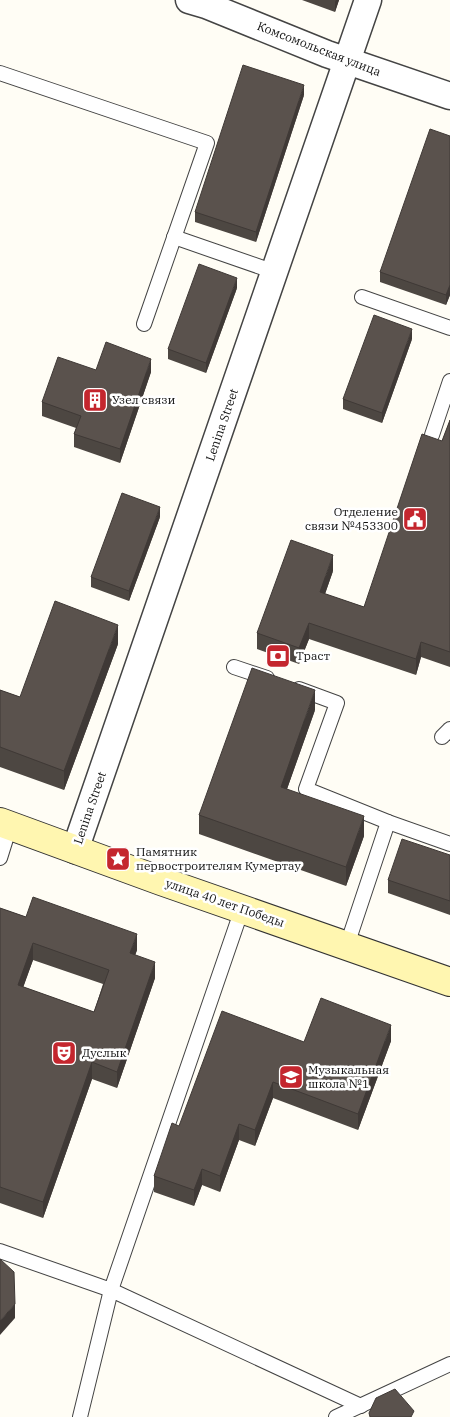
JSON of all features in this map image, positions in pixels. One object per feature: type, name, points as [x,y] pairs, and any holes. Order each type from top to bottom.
[{"type":"main road","name":"улица 40 лет Победы","points":[[5,824],[450,982]]},
{"type":"street","name":"Lenina Street","points":[[75,850],[368,0]]},
{"type":"street","name":"Комсомольская улица","points":[[201,2],[327,54],[450,96]]},
{"type":"lane","points":[[0,73],[207,143],[144,324]]},
{"type":"lane","points":[[174,237],[275,272]]},
{"type":"lane","points":[[362,297],[450,328]]},
{"type":"lane","points":[[432,435],[450,382]]},
{"type":"lane","points":[[234,667],[337,703],[306,789],[388,822],[450,844]]},
{"type":"lane","points":[[346,946],[388,822]]},
{"type":"lane","points":[[0,858],[5,824]]},
{"type":"lane","points":[[80,1417],[111,1290],[242,909]]},
{"type":"lane","points":[[0,1251],[111,1290],[361,1406]]},
{"type":"lane","points":[[336,1417],[450,1364]]},
{"type":"building","points":[[243,65],[304,85],[256,232],[195,212]]},
{"type":"building","points":[[430,129],[450,136],[450,285],[446,295],[380,272]]},
{"type":"building","points":[[199,264],[237,278],[206,363],[168,349]]},
{"type":"building","points":[[374,315],[412,329],[382,413],[343,399]]},
{"type":"building","name":"Узел связи","points":[[106,342],[151,359],[120,449],[74,434],[81,416],[42,402],[58,357],[96,370]]},
{"type":"building","points":[[450,420],[450,652],[421,642],[416,659],[309,623],[299,648],[257,633],[291,540],[333,555],[320,592],[364,607],[422,434],[442,441]]},
{"type":"building","points":[[122,493],[160,507],[129,591],[91,577]]},
{"type":"building","points":[[55,601],[118,625],[64,771],[0,747],[0,690],[20,697]]},
{"type":"building","points":[[252,668],[315,690],[281,787],[364,816],[346,867],[199,815]]},
{"type":"building","points":[[402,839],[450,855],[450,901],[388,880]]},
{"type":"building","name":"Дуслык","points":[[33,897],[137,934],[130,953],[155,962],[117,1072],[92,1062],[43,1202],[0,1187],[0,908],[26,917]],"holes":[[[33,943],[109,970],[94,1012],[18,985]]]},
{"type":"building","name":"Музыкальная школа №1","points":[[321,998],[391,1025],[358,1114],[273,1082],[255,1130],[239,1124],[220,1176],[202,1169],[194,1190],[154,1176],[172,1123],[179,1126],[222,1011],[304,1042]]},
{"type":"building","points":[[0,1259],[14,1272],[15,1304],[0,1321]]},
{"type":"building","points":[[395,1389],[414,1411],[411,1417],[370,1417],[369,1413],[376,1398]]},
{"type":"place","name":"Узел связи","points":[[95,400]]},
{"type":"place","name":"Отделение связи №453300","points":[[415,519]]},
{"type":"place","name":"Траст","points":[[278,656]]},
{"type":"place","name":"Памятник первостроителям Кумертау","points":[[118,859]]},
{"type":"place","name":"Дуслык","points":[[64,1053]]},
{"type":"place","name":"Музыкальная школа №1","points":[[291,1077]]}]
